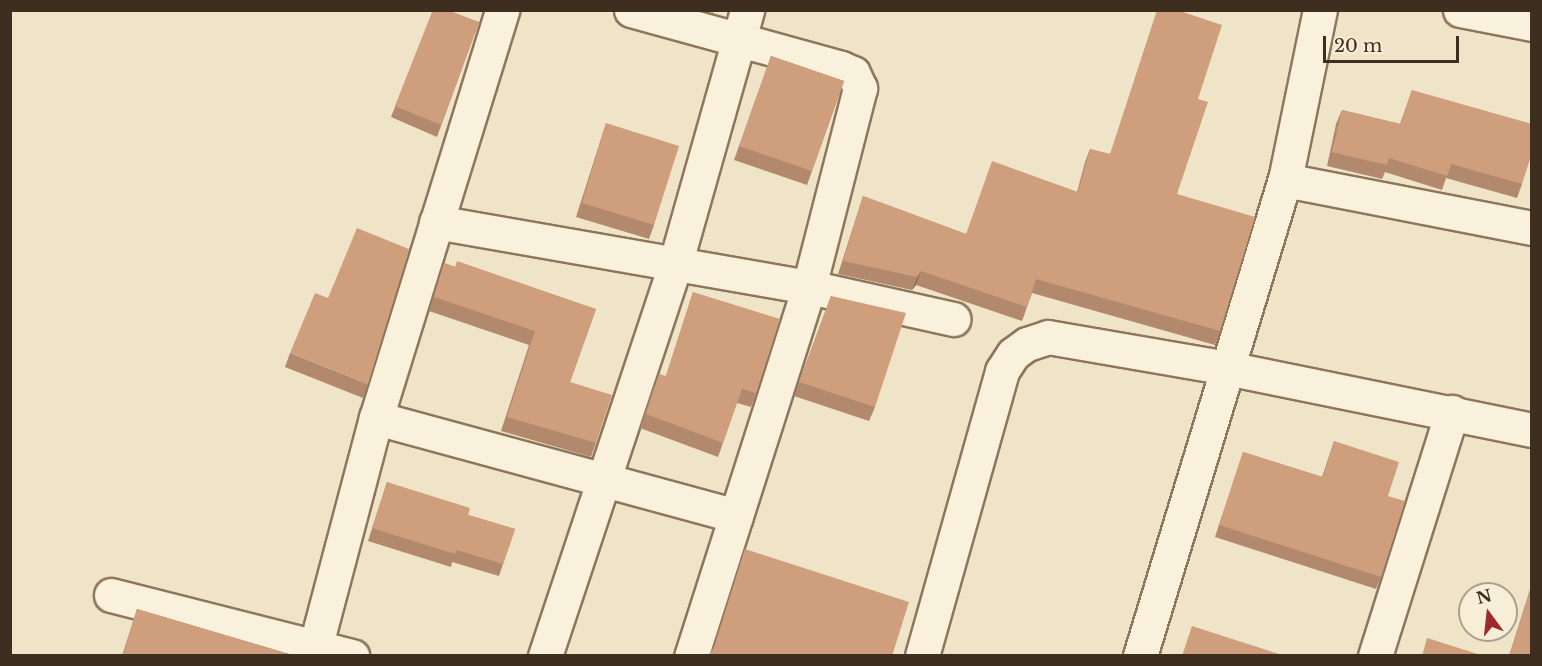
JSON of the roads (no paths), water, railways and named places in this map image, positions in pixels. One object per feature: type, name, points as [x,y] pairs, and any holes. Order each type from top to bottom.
[{"type":"street","points":[[315,651],[376,418],[502,10]]},
{"type":"street","points":[[631,10],[744,25],[841,68],[858,81],[860,100],[809,287],[691,656]]},
{"type":"street","points":[[1140,656],[1285,180],[1320,10]]},
{"type":"street","points":[[1460,10],[1532,24]]},
{"type":"street","points":[[545,656],[675,265],[744,25]]},
{"type":"street","points":[[1285,180],[1532,228]]},
{"type":"street","points":[[436,222],[809,287],[953,319]]},
{"type":"street","points":[[922,656],[1002,371],[1013,354],[1027,344],[1048,337],[1227,368],[1532,430]]},
{"type":"street","points":[[1375,656],[1452,412]]},
{"type":"street","points":[[376,418],[736,516]]},
{"type":"street","points":[[111,595],[315,651],[352,656]]}]
